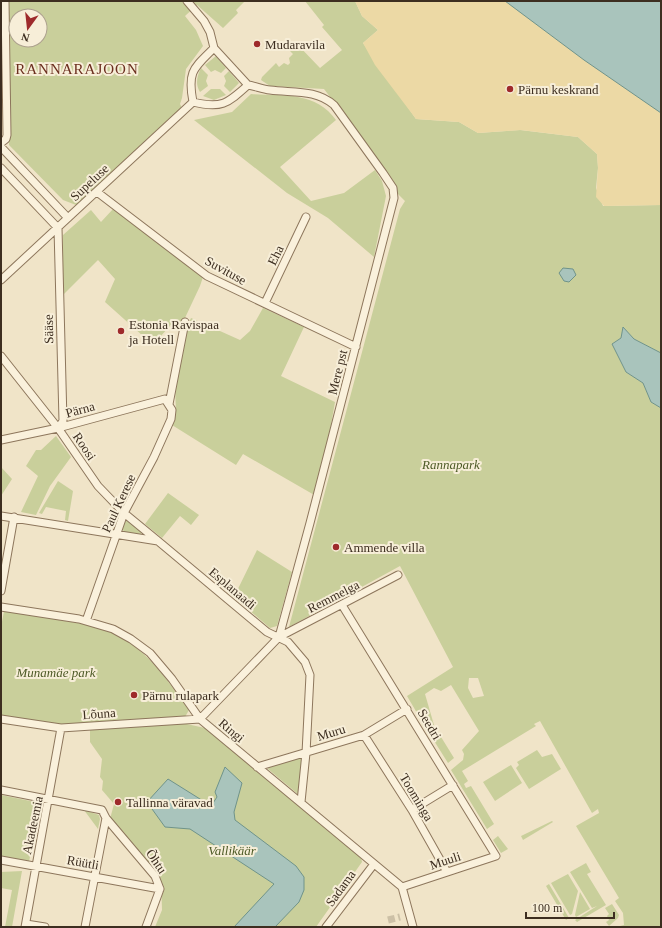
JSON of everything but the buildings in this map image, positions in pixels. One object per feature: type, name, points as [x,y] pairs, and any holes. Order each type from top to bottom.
[{"type":"street","points":[[1,143],[6,139],[7,135],[6,1]]},
{"type":"street","points":[[186,1],[204,21],[210,32],[214,48],[248,85],[223,105],[207,105],[193,102],[190,81],[193,71],[214,48]]},
{"type":"street","points":[[1,60],[7,65]]},
{"type":"street","name":"Mere pst","points":[[200,719],[279,637],[394,198],[392,188],[383,173],[328,100],[311,93],[269,90],[248,85]]},
{"type":"street","name":"Supeluse","points":[[1,280],[193,102]]},
{"type":"street","points":[[1,147],[68,218]]},
{"type":"street","points":[[1,168],[58,228]]},
{"type":"street","name":"Suvituse","points":[[97,192],[207,276],[356,347]]},
{"type":"street","name":"Eha","points":[[265,303],[306,217]]},
{"type":"street","name":"Sääse","points":[[58,228],[63,420],[58,428]]},
{"type":"street","name":"Paul Kerese","points":[[86,621],[124,513],[166,432],[172,415],[172,410],[167,402],[185,322]]},
{"type":"street","name":"Roosi","points":[[1,356],[58,428],[98,486],[124,513],[158,541]]},
{"type":"street","name":"Pärna","points":[[1,440],[167,402]]},
{"type":"street","points":[[1,516],[158,541]]},
{"type":"street","points":[[1,591],[14,517]]},
{"type":"street","name":"Esplanaadi","points":[[158,541],[267,632],[288,642],[305,662],[310,675],[306,753],[301,802]]},
{"type":"street","name":"Remmelga","points":[[279,637],[398,576]]},
{"type":"street","name":"Seedri","points":[[342,605],[496,856]]},
{"type":"street","name":"Ringi","points":[[1,607],[86,621],[112,629],[131,639],[150,653],[172,679],[200,719],[402,887]]},
{"type":"street","name":"Muru","points":[[257,767],[364,735],[407,709]]},
{"type":"street","name":"Lõuna","points":[[1,719],[61,728],[200,719]]},
{"type":"street","name":"Akadeemia","points":[[25,925],[61,728]]},
{"type":"street","name":"Toominga","points":[[364,735],[412,810],[447,872]]},
{"type":"street","points":[[412,810],[453,785]]},
{"type":"street","points":[[1,790],[48,799]]},
{"type":"street","name":"Õhtu","points":[[48,799],[102,810],[106,818],[155,876],[160,889],[146,927]]},
{"type":"street","points":[[85,927],[106,818]]},
{"type":"street","name":"Muuli","points":[[402,887],[496,856]]},
{"type":"street","name":"Rüütli","points":[[1,860],[160,889]]},
{"type":"street","name":"Sadama","points":[[326,927],[374,864]]},
{"type":"street","points":[[402,887],[413,927]]},
{"type":"street","points":[[25,925],[45,927]]},
{"type":"green space","points":[[9,1],[245,1],[236,10],[238,13],[223,28],[197,5],[185,16],[196,30],[203,46],[186,69],[180,104],[182,108],[76,205],[63,200],[9,145],[9,48],[48,48],[48,8],[9,8]]},
{"type":"green space","name":"Rannapark","points":[[305,1],[355,1],[362,16],[378,30],[363,43],[416,119],[459,122],[478,133],[520,130],[578,137],[597,154],[598,168],[596,188],[603,206],[661,205],[661,353],[634,339],[623,327],[621,338],[612,344],[626,372],[643,383],[651,402],[661,408],[661,927],[616,927],[624,925],[623,913],[615,901],[619,898],[576,826],[599,813],[598,809],[592,813],[540,721],[534,724],[536,726],[462,771],[468,781],[464,784],[466,788],[471,786],[494,824],[487,829],[451,770],[463,760],[464,754],[462,750],[479,731],[451,685],[441,691],[434,688],[425,694],[434,725],[427,730],[407,696],[453,667],[400,566],[289,627],[400,209],[405,201],[398,194],[393,180],[324,89],[270,86],[261,80],[262,77],[276,63],[279,67],[284,63],[288,65],[290,63],[289,58],[293,54],[290,51],[297,44],[320,68],[342,50],[322,27],[324,25]],"holes":[[[469,678],[478,678],[484,696],[473,698],[468,688]]]},
{"type":"green space","points":[[216,56],[226,68],[221,73],[215,70],[211,72],[205,65]]},
{"type":"green space","points":[[201,68],[208,75],[206,81],[208,86],[200,92],[197,86],[197,80]]},
{"type":"green space","points":[[229,71],[239,83],[230,92],[224,86],[226,81],[224,76]]},
{"type":"green space","points":[[211,89],[220,89],[226,95],[214,100],[203,96]]},
{"type":"green space","points":[[251,94],[286,95],[308,100],[319,104],[336,120],[280,167],[311,201],[344,193],[375,170],[382,181],[386,196],[374,257],[328,218],[287,193],[194,120],[232,112]]},
{"type":"green space","points":[[113,209],[203,277],[184,320],[181,322],[175,320],[153,345],[105,302],[115,279],[98,260],[61,297],[63,235],[91,210],[101,222]]},
{"type":"green space","points":[[263,308],[304,327],[281,376],[335,402],[323,471],[316,496],[243,454],[236,465],[172,425],[176,410],[175,389],[187,327],[191,318],[240,340],[250,331]]},
{"type":"green space","points":[[56,436],[71,457],[50,486],[36,515],[21,512],[38,476],[26,466],[36,450],[41,450]]},
{"type":"green space","points":[[1,467],[12,479],[1,496]]},
{"type":"green space","points":[[58,481],[73,491],[68,521],[65,520],[66,511],[46,507],[42,514],[39,513]]},
{"type":"green space","points":[[168,493],[199,515],[191,525],[180,516],[162,538],[145,524]]},
{"type":"green space","points":[[126,520],[142,532],[141,534],[124,532],[122,528]]},
{"type":"green space","points":[[257,550],[292,572],[277,626],[270,628],[234,597]]},
{"type":"green space","name":"Munamäe park","points":[[4,611],[91,625],[120,636],[132,644],[154,664],[189,710],[185,717],[62,725],[1,715],[1,627]]},
{"type":"green space","name":"Vallikäär","points":[[182,723],[205,728],[361,857],[362,862],[316,927],[155,927],[162,910],[161,879],[110,819],[114,804],[102,790],[103,781],[100,777],[102,759],[90,742],[90,730]]},
{"type":"green space","points":[[438,732],[454,758],[448,763],[431,736]]},
{"type":"green space","points":[[537,750],[542,757],[552,754],[561,769],[529,789],[516,768],[519,765],[517,762]]},
{"type":"green space","points":[[300,758],[302,760],[299,795],[268,769],[269,767]]},
{"type":"green space","points":[[511,765],[522,783],[495,801],[483,782]]},
{"type":"green space","points":[[1,795],[40,803],[29,862],[1,857]]},
{"type":"green space","points":[[84,810],[99,815],[100,819],[98,829]]},
{"type":"green space","points":[[552,821],[553,822],[523,840],[521,836]]},
{"type":"green space","points":[[498,836],[508,849],[501,853],[493,840]]},
{"type":"green space","points":[[586,863],[591,872],[587,874],[606,905],[577,922],[575,920],[597,906],[592,908],[570,872]]},
{"type":"green space","points":[[22,871],[12,927],[5,927],[12,890],[1,888],[1,872]]},
{"type":"green space","points":[[568,874],[578,891],[572,914],[570,915],[551,883]]},
{"type":"green space","points":[[549,884],[569,918],[566,920],[546,886]]},
{"type":"green space","points":[[580,892],[590,909],[576,917],[575,915]]},
{"type":"green space","points":[[612,904],[619,915],[618,918],[609,926],[606,922],[609,920],[607,916],[609,914],[605,908]]},
{"type":"sand","name":"Pärnu keskrand","points":[[355,1],[505,1],[584,60],[661,113],[661,205],[604,206],[596,197],[598,168],[597,154],[578,137],[521,130],[478,133],[459,122],[416,119],[375,65],[363,43],[378,30],[362,16]]},
{"type":"water","points":[[505,1],[661,1],[661,113],[584,60]]},
{"type":"water","points":[[563,268],[573,269],[576,275],[569,282],[564,281],[559,273]]},
{"type":"water","points":[[623,327],[634,339],[661,353],[661,408],[651,402],[643,383],[626,372],[612,344],[621,338]]},
{"type":"water","points":[[225,767],[242,783],[234,812],[235,820],[296,866],[304,877],[304,890],[299,902],[275,927],[234,927],[274,884],[190,829],[165,827],[147,802],[168,779],[208,804],[213,803],[217,797],[215,792]]},
{"type":"tunnel","points":[[388,920],[400,917]]},
{"type":"place","name":"Mudaravila","points":[[257,44]]},
{"type":"place","name":"Pärnu keskrand","points":[[510,89]]},
{"type":"place","name":"Estonia Ravispaa ja Hotell","points":[[121,331]]},
{"type":"place","name":"Ammende villa","points":[[336,547]]},
{"type":"place","name":"Pärnu rulapark","points":[[134,695]]},
{"type":"place","name":"Tallinna väravad","points":[[118,802]]},
{"type":"district","name":"RANNARAJOON","points":[[77,69]]}]
